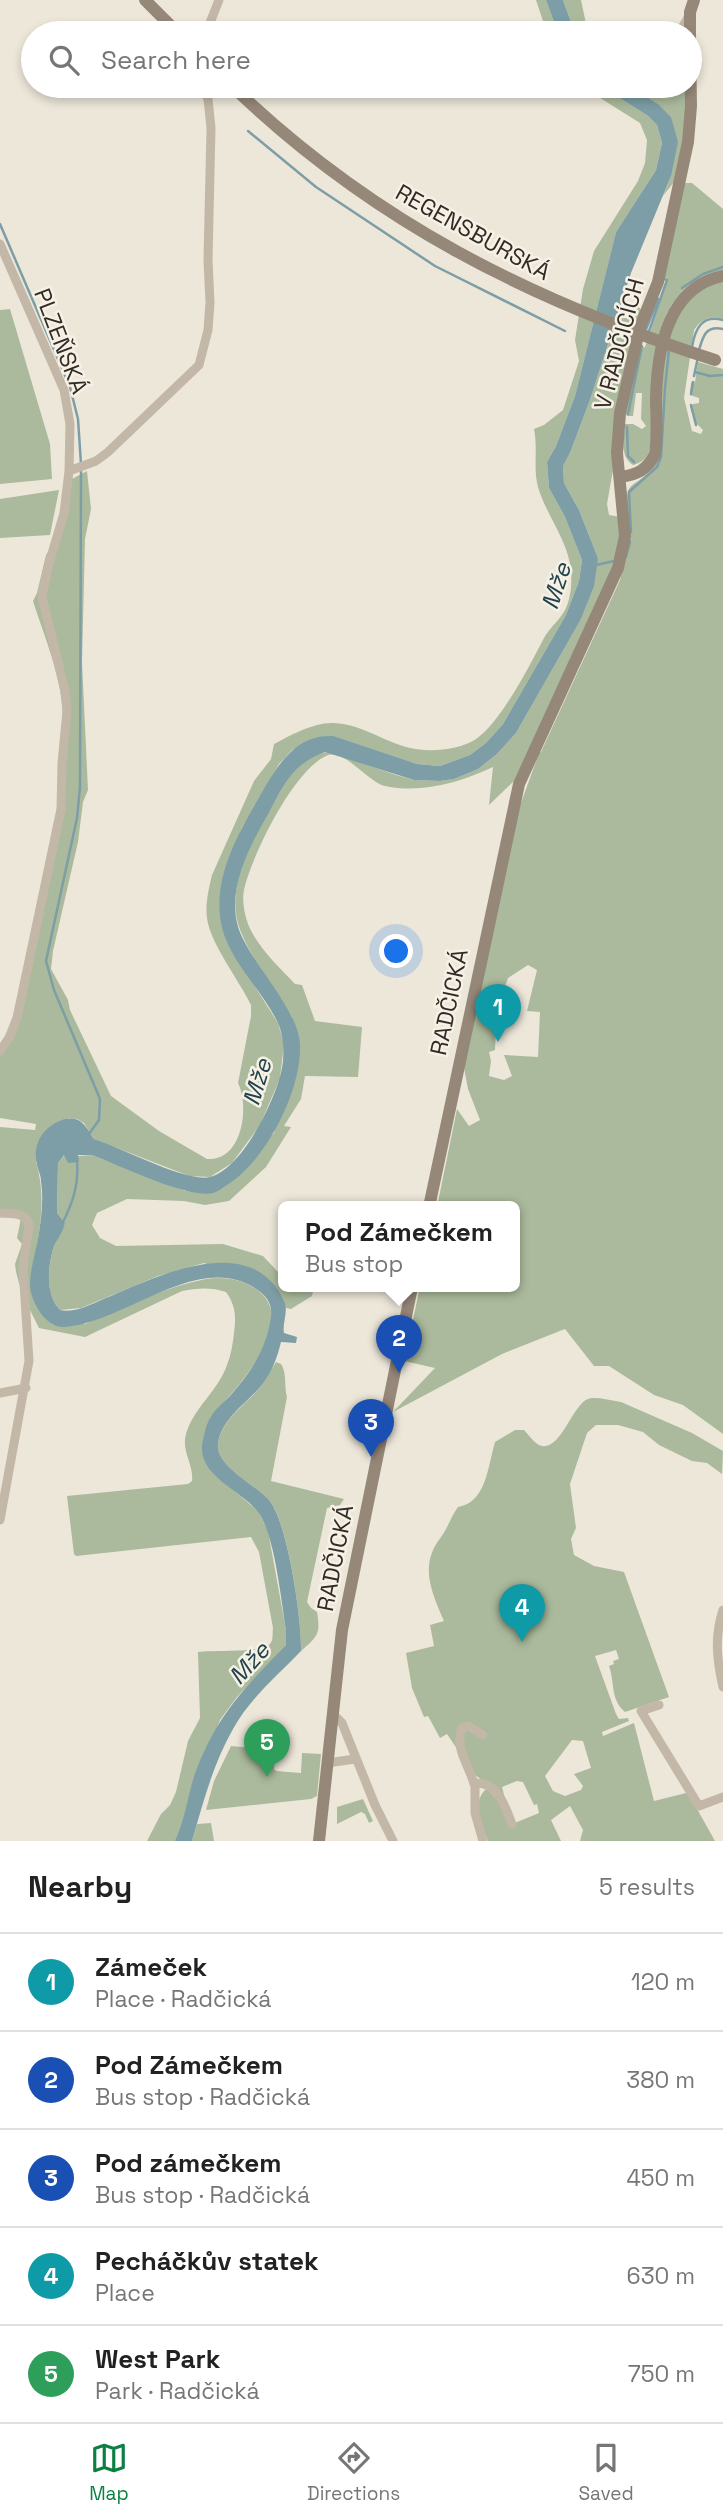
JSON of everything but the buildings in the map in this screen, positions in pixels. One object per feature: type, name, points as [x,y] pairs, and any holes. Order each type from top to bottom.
[{"type":"street","points":[[145,0],[166,21]]},
{"type":"street","points":[[211,21],[219,0]]},
{"type":"street","points":[[77,468],[108,452],[199,365],[208,330],[210,303],[208,260],[211,128],[208,98]]},
{"type":"street","name":"REGENSBURSKÁ","points":[[246,98],[309,153],[395,215],[450,248],[517,284],[586,314],[657,342],[719,361]]},
{"type":"street","name":"V RADČICÍCH","points":[[495,888],[519,784],[618,568],[625,536],[618,436],[623,395],[640,327],[657,282],[688,142],[691,98]]},
{"type":"street","name":"PLZEŇSKÁ","points":[[0,244],[64,390],[77,468],[55,538],[42,597],[65,691],[67,712],[61,809],[18,1018],[0,1051]]},
{"type":"street","points":[[620,477],[639,473],[649,464],[654,454],[658,369],[671,315],[691,289],[710,279],[723,276]]},
{"type":"street","name":"RADČICKÁ","points":[[430,1201],[495,888]]},
{"type":"street","points":[[0,1213],[23,1216],[29,1225],[23,1268],[29,1360],[0,1520]]},
{"type":"street","name":"RADČICKÁ","points":[[319,1841],[342,1630],[411,1292]]},
{"type":"street","points":[[0,1393],[26,1388]]},
{"type":"street","points":[[723,1610],[716,1646],[723,1687]]},
{"type":"street","points":[[659,1705],[641,1711],[699,1807],[723,1797]]},
{"type":"street","points":[[332,1713],[342,1723],[355,1759],[393,1841]]},
{"type":"street","points":[[483,1841],[475,1813],[474,1784],[461,1751],[460,1734],[462,1728],[468,1726],[484,1735]]},
{"type":"street","points":[[327,1763],[355,1759]]},
{"type":"street","points":[[474,1784],[485,1784],[492,1788],[501,1798],[512,1824]]},
{"type":"green space","points":[[536,0],[546,0],[554,21],[543,21]]},
{"type":"green space","points":[[563,0],[581,0],[585,21],[571,21]]},
{"type":"green space","points":[[600,98],[620,98],[648,116],[657,125],[662,143],[656,170],[616,232],[575,396],[547,462],[549,488],[565,517],[582,560],[579,581],[566,615],[503,724],[486,743],[470,755],[440,766],[417,764],[333,737],[292,750],[279,764],[242,828],[226,866],[227,942],[278,1023],[284,1044],[280,1078],[260,1125],[232,1163],[210,1177],[189,1176],[94,1139],[84,1123],[68,1118],[36,1162],[42,1201],[31,1277],[34,1300],[85,1324],[175,1287],[206,1279],[226,1278],[256,1289],[268,1303],[272,1319],[268,1337],[259,1356],[210,1418],[213,1473],[258,1511],[268,1531],[286,1630],[286,1645],[237,1697],[220,1720],[177,1839],[147,1841],[176,1792],[188,1741],[200,1718],[198,1652],[263,1648],[272,1642],[273,1628],[259,1552],[251,1537],[76,1556],[74,1554],[67,1496],[188,1484],[192,1481],[185,1446],[186,1434],[195,1415],[223,1374],[232,1345],[235,1317],[232,1302],[226,1292],[210,1289],[182,1291],[85,1337],[39,1328],[22,1294],[16,1272],[15,1264],[22,1244],[17,1238],[22,1213],[0,1210],[0,1127],[35,1130],[36,1124],[0,1118],[0,1045],[11,1025],[55,836],[62,705],[57,674],[33,601],[46,555],[61,534],[72,479],[87,471],[91,509],[85,539],[82,662],[88,790],[83,802],[78,842],[51,969],[68,1000],[70,1010],[111,1096],[159,1131],[207,1159],[219,1158],[235,1143],[243,1118],[242,1093],[238,1083],[251,1005],[213,939],[207,918],[208,896],[212,875],[254,781],[271,759],[274,744],[295,733],[326,723],[357,727],[413,749],[445,749],[471,742],[486,731],[505,707],[544,638],[568,604],[571,585],[569,560],[538,487],[534,429],[544,425],[563,410],[579,361],[575,340],[583,289],[594,251],[638,181],[645,163],[647,140],[640,123]]},
{"type":"green space","points":[[649,98],[691,98],[692,105],[674,182],[663,196],[671,176],[658,104]]},
{"type":"green space","points":[[683,183],[692,183],[723,209],[723,270],[702,277],[685,288],[664,321],[654,361],[649,452],[645,459],[633,465],[624,452],[625,424],[633,424],[642,429],[646,426],[641,419],[642,393],[636,393],[633,416],[627,416],[625,412],[639,348],[645,347],[668,279],[663,277]]},
{"type":"green space","points":[[723,280],[723,319],[707,319],[694,330],[684,398],[692,431],[701,434],[703,430],[695,422],[690,407],[699,403],[699,398],[690,395],[698,362],[723,369],[723,1434],[683,1405],[654,1395],[609,1366],[594,1366],[565,1329],[502,1354],[393,1412],[435,1368],[404,1361],[419,1292],[520,1292],[520,1201],[438,1201],[457,1109],[469,1126],[480,1120],[468,1089],[464,1068],[517,814],[539,753],[620,580],[626,554],[514,781],[489,805],[493,767],[441,785],[399,788],[378,783],[348,760],[333,755],[326,756],[313,765],[300,778],[265,836],[244,890],[247,921],[255,938],[268,955],[295,984],[302,985],[315,1021],[362,1027],[358,1077],[305,1076],[301,1099],[284,1126],[291,1127],[266,1167],[229,1201],[205,1205],[184,1201],[127,1199],[97,1213],[92,1225],[100,1238],[116,1246],[223,1244],[263,1256],[278,1272],[278,1292],[313,1292],[312,1296],[291,1309],[286,1308],[280,1295],[204,1263],[158,1276],[81,1308],[60,1310],[52,1297],[49,1273],[53,1249],[65,1223],[57,1213],[58,1163],[65,1154],[68,1163],[78,1156],[92,1155],[185,1191],[213,1193],[274,1133],[292,1017],[244,939],[236,914],[236,898],[237,883],[247,854],[289,775],[307,759],[330,752],[414,780],[454,779],[478,769],[497,754],[516,733],[580,621],[598,558],[579,510],[564,483],[563,466],[590,400],[617,317],[632,304],[641,310],[607,504],[609,515],[627,518],[627,496],[630,487],[653,468],[658,402],[673,326],[682,307],[693,294]],"holes":[[[528,965],[537,970],[527,1011],[540,1012],[538,1057],[504,1055],[512,1076],[504,1080],[489,1076],[489,1052],[495,1050],[497,1008],[508,978]]]},
{"type":"green space","points":[[10,309],[50,444],[52,479],[0,484],[0,310]]},
{"type":"green space","points":[[59,490],[50,535],[0,538],[0,499]]},
{"type":"green space","points":[[276,1362],[283,1367],[287,1397],[271,1481],[344,1499],[340,1505],[327,1508],[307,1602],[317,1612],[318,1630],[301,1651],[293,1573],[277,1513],[264,1495],[223,1460],[218,1444],[229,1419],[262,1385]]},
{"type":"green space","points":[[589,1398],[621,1402],[692,1433],[723,1451],[722,1474],[707,1463],[692,1461],[659,1445],[643,1432],[618,1425],[596,1425],[587,1433],[570,1484],[576,1528],[571,1539],[574,1555],[594,1566],[624,1572],[669,1697],[625,1712],[617,1702],[609,1666],[619,1659],[616,1650],[595,1656],[616,1714],[619,1719],[628,1718],[629,1721],[602,1732],[603,1736],[634,1723],[654,1801],[686,1793],[715,1841],[580,1841],[583,1830],[570,1806],[551,1820],[561,1841],[488,1841],[478,1808],[485,1790],[499,1802],[510,1825],[539,1813],[537,1804],[534,1805],[523,1782],[517,1781],[502,1787],[502,1796],[474,1774],[447,1734],[440,1738],[428,1716],[424,1717],[412,1688],[406,1653],[434,1646],[430,1625],[444,1621],[429,1578],[430,1558],[458,1507],[475,1499],[480,1491],[495,1442],[515,1430],[524,1430],[536,1443],[544,1446],[551,1444],[582,1403]],"holes":[[[572,1740],[583,1741],[591,1768],[574,1774],[583,1786],[581,1790],[565,1796],[553,1791],[545,1776]]]},
{"type":"green space","points":[[231,1746],[275,1750],[276,1771],[301,1773],[302,1753],[321,1754],[317,1796],[311,1799],[206,1810],[214,1781]]},
{"type":"green space","points":[[363,1799],[373,1821],[369,1823],[361,1812],[337,1824],[337,1807]]},
{"type":"green space","points":[[211,1823],[214,1841],[192,1841],[197,1824]]},
{"type":"water","points":[[546,0],[563,0],[571,21],[554,21]]},
{"type":"water","points":[[620,98],[649,98],[671,117],[678,142],[671,176],[631,273],[590,400],[563,466],[564,483],[579,510],[598,558],[594,586],[580,621],[516,733],[497,754],[478,769],[454,779],[414,780],[325,752],[304,763],[284,786],[245,859],[236,890],[235,906],[242,937],[295,1025],[300,1044],[299,1062],[295,1082],[279,1123],[268,1142],[241,1174],[217,1192],[202,1194],[171,1186],[92,1155],[78,1155],[79,1162],[68,1163],[64,1155],[58,1163],[57,1213],[65,1223],[53,1249],[49,1281],[55,1304],[60,1310],[86,1307],[180,1269],[229,1263],[251,1268],[269,1280],[284,1301],[284,1333],[297,1337],[296,1343],[281,1342],[266,1380],[229,1419],[218,1444],[223,1460],[264,1495],[277,1513],[293,1574],[301,1651],[255,1697],[233,1729],[214,1770],[192,1841],[175,1841],[197,1768],[215,1731],[246,1687],[286,1645],[276,1568],[264,1522],[251,1504],[212,1472],[202,1452],[211,1417],[244,1379],[260,1353],[271,1318],[271,1309],[269,1301],[259,1291],[236,1280],[212,1278],[188,1282],[162,1291],[87,1323],[64,1327],[51,1323],[36,1306],[30,1286],[42,1203],[36,1150],[49,1127],[62,1120],[74,1119],[82,1123],[94,1139],[186,1175],[210,1177],[233,1163],[253,1136],[269,1106],[279,1080],[283,1059],[282,1036],[278,1023],[228,945],[220,916],[222,882],[232,848],[271,777],[292,751],[310,739],[333,736],[417,764],[440,766],[470,755],[486,743],[503,724],[566,615],[579,581],[582,560],[565,517],[549,488],[547,462],[575,396],[616,232],[656,170],[662,143],[657,125]]},
{"type":"waterway","points":[[248,131],[316,187],[435,266],[565,331]]},
{"type":"waterway","points":[[0,224],[70,387],[78,419],[81,464]]},
{"type":"waterway","points":[[682,288],[703,274],[723,267]]},
{"type":"waterway","points":[[649,331],[667,280],[664,279]]},
{"type":"waterway","points":[[645,332],[658,299]]},
{"type":"waterway","points":[[692,347],[701,324],[710,319],[723,320]]},
{"type":"waterway","points":[[699,350],[709,330],[723,329]]},
{"type":"waterway","points":[[628,414],[642,346]]},
{"type":"waterway","points":[[631,532],[629,492],[657,467],[661,457],[669,350]]},
{"type":"waterway","points":[[604,352],[621,357]]},
{"type":"waterway","points":[[694,376],[698,357]]},
{"type":"waterway","points":[[695,372],[710,376],[723,375]]},
{"type":"waterway","points":[[691,394],[693,382]]},
{"type":"waterway","points":[[691,405],[696,425]]},
{"type":"waterway","points":[[627,427],[628,456],[634,462]]},
{"type":"waterway","points":[[81,471],[80,787],[77,818],[46,961],[54,990],[100,1099],[99,1120],[89,1134]]},
{"type":"waterway","points":[[626,557],[630,542]]},
{"type":"waterway","points":[[596,565],[614,561]]},
{"type":"waterway","points":[[63,1222],[74,1193],[77,1162]]},
{"type":"place","name":"Zámeček","points":[[498,1042]]},
{"type":"place","name":"Pod Zámečkem","points":[[399,1373]]},
{"type":"place","name":"Pod zámečkem","points":[[371,1457]]},
{"type":"place","name":"Pecháčkův statek","points":[[522,1642]]},
{"type":"place","name":"West Park","points":[[267,1777]]},
{"type":"water label","name":"Mže","points":[[556,586]]},
{"type":"water label","name":"Mže","points":[[257,1082]]},
{"type":"water label","name":"Mže","points":[[249,1663]]}]
